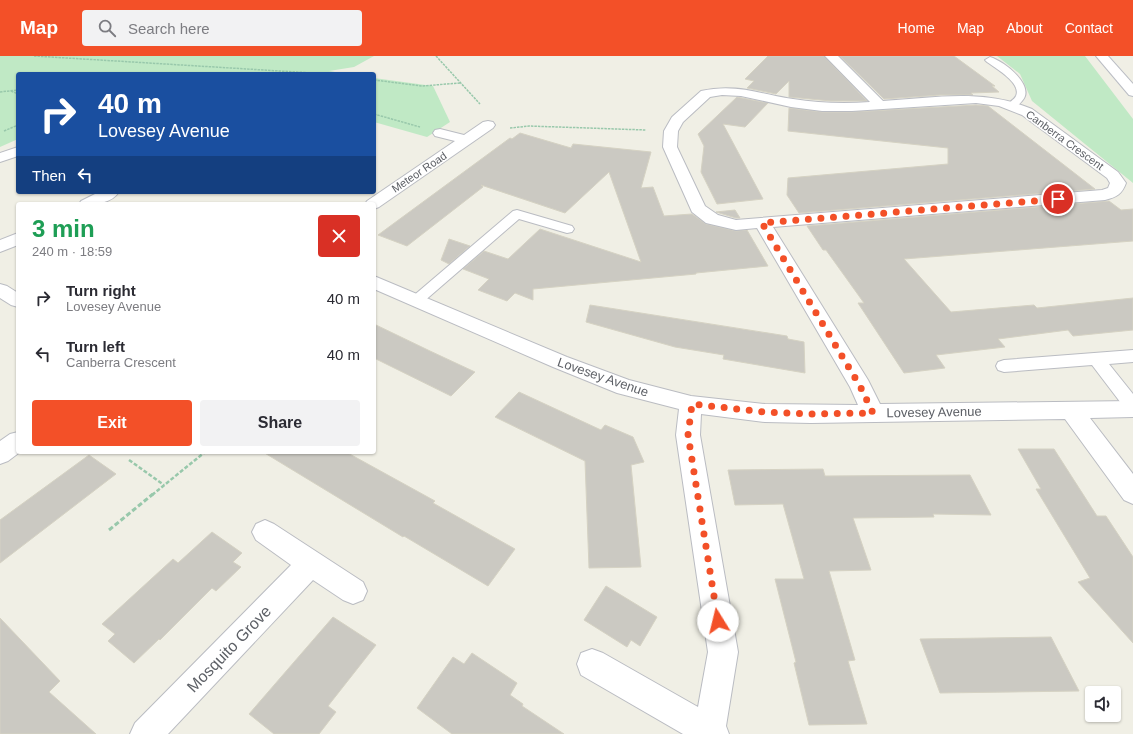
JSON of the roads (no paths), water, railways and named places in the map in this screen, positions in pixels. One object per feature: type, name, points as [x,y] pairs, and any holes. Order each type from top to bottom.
[{"type":"street","points":[[831,56],[880,105]]},
{"type":"street","points":[[1102,56],[1133,92]]},
{"type":"street","name":"Canberra Crescent","points":[[722,91],[741,92],[791,103],[822,107],[880,105],[976,99],[994,100],[1012,105],[1027,112],[1113,175],[1118,183],[1115,191],[1105,195],[736,225],[712,219],[698,209],[670,147],[671,132],[677,120],[706,94],[722,91]]},
{"type":"street","name":"Meteor Road","points":[[376,202],[485,128]]},
{"type":"street","name":"Meteor Road","points":[[440,133],[466,140]]},
{"type":"street","points":[[0,158],[16,152]]},
{"type":"street","points":[[91,202],[107,194]]},
{"type":"street","points":[[762,223],[860,386],[873,413]]},
{"type":"street","points":[[0,247],[16,239]]},
{"type":"street","name":"Lovesey Avenue","points":[[376,283],[560,362],[617,384],[692,404],[765,412],[811,414],[1133,409]]},
{"type":"street","points":[[0,290],[16,300]]},
{"type":"street","points":[[592,664],[711,733],[723,652],[688,435],[692,404]]},
{"type":"street","points":[[1071,410],[1133,493]]},
{"type":"street","points":[[0,454],[16,442]]},
{"type":"street","points":[[265,532],[353,591]]},
{"type":"street","name":"Mosquito Grove","points":[[146,734],[311,563]]},
{"type":"lane","points":[[990,60],[1013,76],[1022,91],[1021,97],[1012,105]]},
{"type":"lane","points":[[417,300],[518,214],[567,229]]},
{"type":"lane","points":[[1004,366],[1133,356]]},
{"type":"lane","points":[[1096,359],[1133,406]]}]
